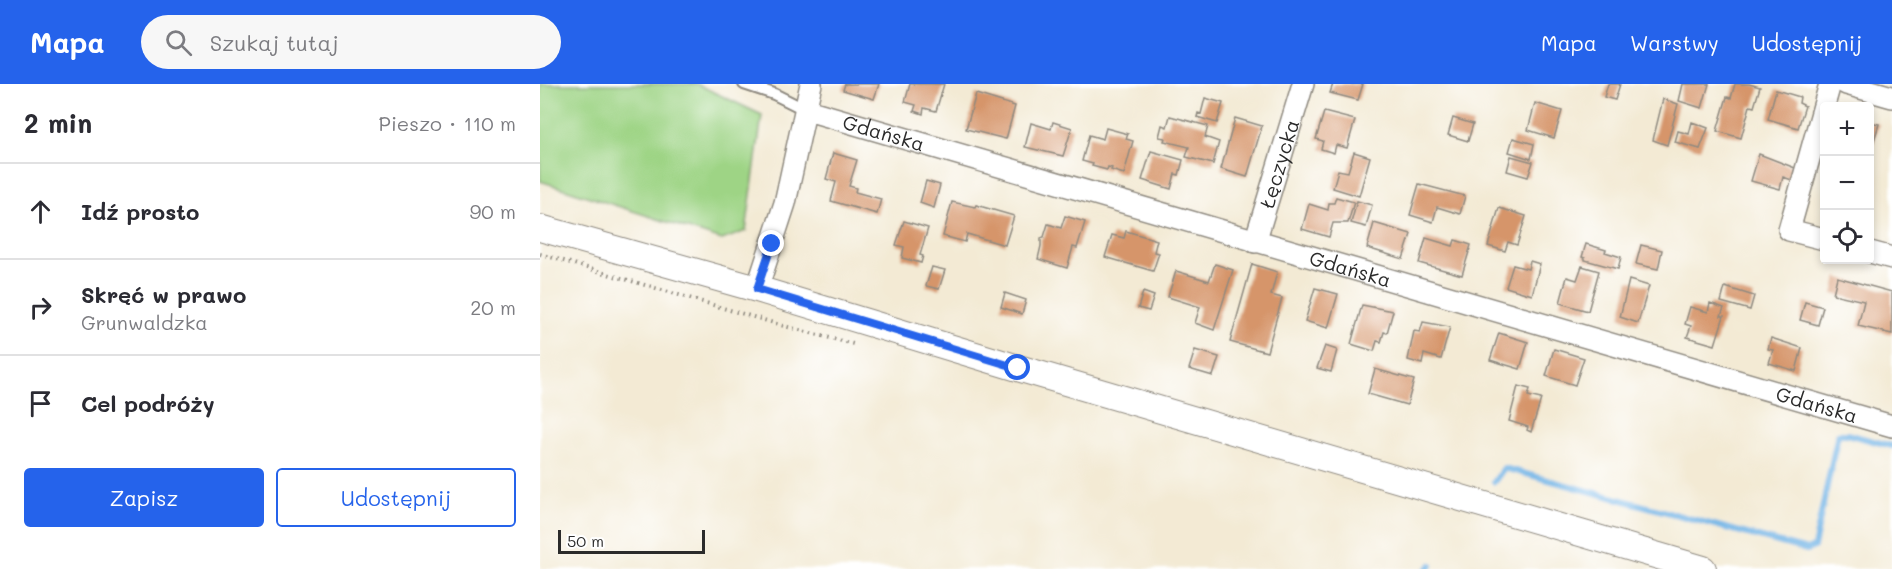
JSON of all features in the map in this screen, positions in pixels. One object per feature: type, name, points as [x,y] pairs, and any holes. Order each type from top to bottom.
[{"type":"street","points":[[757,289],[785,203],[811,84]]},
{"type":"street","name":"Łęczycka","points":[[1255,242],[1303,84]]},
{"type":"street","points":[[1820,239],[1789,230],[1830,84]]},
{"type":"street","points":[[1846,84],[1892,98]]},
{"type":"street","name":"Gdańska","points":[[807,110],[1892,426]]},
{"type":"street","points":[[540,228],[757,289],[1007,365],[1703,569]]},
{"type":"street","points":[[1874,253],[1892,258]]},
{"type":"lane","points":[[744,84],[774,94],[807,110]]},
{"type":"green space","points":[[540,84],[697,84],[762,115],[746,231],[722,240],[540,181]]},
{"type":"building","points":[[845,84],[879,84],[874,99],[843,90]]},
{"type":"building","points":[[910,84],[944,84],[936,111],[924,108],[923,114],[914,111],[916,105],[905,102]]},
{"type":"building","points":[[1333,84],[1363,84],[1358,100],[1330,93]]},
{"type":"building","points":[[1608,84],[1620,84],[1615,100],[1604,97]]},
{"type":"building","points":[[1683,84],[1709,84],[1702,108],[1679,101]]},
{"type":"building","points":[[1735,84],[1760,87],[1754,107],[1750,106],[1741,138],[1717,131],[1727,97],[1731,98]]},
{"type":"building","points":[[1776,90],[1800,97],[1799,103],[1805,106],[1798,128],[1768,119]]},
{"type":"building","points":[[976,94],[1015,106],[1006,139],[966,129]]},
{"type":"building","points":[[1205,98],[1223,103],[1217,123],[1197,117],[1198,113],[1201,114]]},
{"type":"building","points":[[1663,99],[1678,104],[1667,145],[1653,140]]},
{"type":"building","points":[[1535,103],[1562,111],[1554,138],[1528,130]]},
{"type":"building","points":[[1324,112],[1355,120],[1347,148],[1336,145],[1334,153],[1321,149],[1323,141],[1316,139]]},
{"type":"building","points":[[1170,116],[1208,126],[1205,137],[1219,142],[1213,164],[1186,157],[1189,147],[1164,141],[1165,138],[1159,137],[1162,125],[1167,127]]},
{"type":"building","points":[[1235,118],[1262,126],[1247,177],[1221,169]]},
{"type":"building","points":[[1453,118],[1473,124],[1468,141],[1448,135]]},
{"type":"building","points":[[1053,122],[1072,128],[1063,156],[1025,147],[1031,123],[1051,129]]},
{"type":"building","points":[[1692,122],[1708,128],[1700,149],[1675,142],[1678,131],[1689,134]]},
{"type":"building","points":[[1874,123],[1879,124],[1874,141]]},
{"type":"building","points":[[1106,128],[1128,134],[1126,139],[1133,141],[1124,174],[1111,170],[1112,168],[1108,167],[1107,170],[1082,161],[1089,135],[1103,139]]},
{"type":"building","points":[[1513,138],[1534,144],[1531,159],[1509,152]]},
{"type":"building","points":[[1151,151],[1183,160],[1179,175],[1175,174],[1171,189],[1142,180]]},
{"type":"building","points":[[1354,152],[1370,157],[1359,196],[1333,188],[1338,170],[1348,172]]},
{"type":"building","points":[[833,153],[857,160],[849,186],[856,188],[855,192],[881,199],[877,214],[831,201],[836,182],[826,179]]},
{"type":"building","points":[[1759,154],[1795,168],[1792,180],[1783,177],[1780,189],[1751,181]]},
{"type":"building","points":[[1511,156],[1533,162],[1528,177],[1507,171]]},
{"type":"building","points":[[926,181],[940,185],[934,208],[920,203]]},
{"type":"building","points":[[1419,184],[1465,196],[1460,214],[1437,207],[1433,222],[1410,215]]},
{"type":"building","points":[[1336,197],[1354,202],[1348,223],[1333,223],[1329,237],[1302,229],[1309,204],[1328,210],[1329,203],[1334,203]]},
{"type":"building","points":[[1357,201],[1372,205],[1366,227],[1351,223]]},
{"type":"building","points":[[952,202],[975,207],[976,205],[1014,216],[1005,245],[967,234],[965,242],[943,236]]},
{"type":"building","points":[[1499,208],[1526,216],[1517,245],[1508,242],[1505,251],[1488,246]]},
{"type":"building","points":[[1065,216],[1085,222],[1077,248],[1073,247],[1067,268],[1038,259],[1041,238],[1044,237],[1048,224],[1061,228]]},
{"type":"building","points":[[904,221],[928,228],[920,255],[923,256],[921,263],[902,258],[904,247],[896,245]]},
{"type":"building","points":[[1374,223],[1411,234],[1403,259],[1367,248]]},
{"type":"building","points":[[1126,231],[1157,240],[1154,252],[1159,253],[1153,271],[1105,257],[1112,235],[1124,238]]},
{"type":"building","points":[[1426,238],[1453,246],[1455,240],[1471,245],[1462,275],[1419,263]]},
{"type":"building","points":[[1586,244],[1621,257],[1618,269],[1585,260],[1582,257]]},
{"type":"building","points":[[1641,245],[1662,250],[1658,269],[1636,264]]},
{"type":"building","points":[[1530,261],[1540,264],[1532,295],[1506,287],[1513,265],[1528,269]]},
{"type":"building","points":[[1215,264],[1233,270],[1214,330],[1195,323],[1200,307],[1168,297],[1176,271],[1209,281]]},
{"type":"building","points":[[1252,264],[1277,272],[1271,295],[1282,298],[1267,352],[1230,342]]},
{"type":"building","points":[[1582,266],[1599,271],[1588,311],[1560,303],[1567,277],[1577,280]]},
{"type":"building","points":[[932,267],[945,270],[939,289],[926,286]]},
{"type":"building","points":[[1837,277],[1892,292],[1892,334],[1858,326],[1864,301],[1833,294]]},
{"type":"building","points":[[1629,280],[1649,286],[1638,323],[1620,317]]},
{"type":"building","points":[[1725,287],[1754,296],[1750,310],[1721,302]]},
{"type":"building","points":[[1315,288],[1338,294],[1328,328],[1305,321]]},
{"type":"building","points":[[1143,292],[1154,296],[1149,311],[1138,308]]},
{"type":"building","points":[[1005,293],[1026,300],[1022,314],[1001,307]]},
{"type":"building","points":[[1805,302],[1823,307],[1818,325],[1800,320]]},
{"type":"building","points":[[1710,303],[1724,308],[1721,316],[1724,316],[1715,345],[1687,337],[1691,326],[1685,324],[1690,307],[1708,312]]},
{"type":"building","points":[[1362,305],[1393,311],[1387,333],[1384,332],[1381,342],[1377,341],[1374,351],[1351,344]]},
{"type":"building","points":[[1423,322],[1450,327],[1441,359],[1424,354],[1422,364],[1408,360],[1414,331],[1420,332]]},
{"type":"building","points":[[1499,333],[1528,342],[1520,369],[1490,360]]},
{"type":"building","points":[[1771,338],[1802,348],[1796,371],[1769,363],[1773,350],[1768,349]]},
{"type":"building","points":[[1325,346],[1337,350],[1331,372],[1317,368]]},
{"type":"building","points":[[1554,349],[1584,358],[1575,385],[1546,376]]},
{"type":"building","points":[[1195,350],[1219,357],[1213,376],[1189,369]]},
{"type":"building","points":[[1375,369],[1414,380],[1407,405],[1368,394]]},
{"type":"building","points":[[1518,386],[1530,389],[1528,396],[1541,399],[1531,432],[1527,430],[1528,427],[1509,421]]},
{"type":"waterway","points":[[1494,482],[1504,468],[1807,550],[1814,547],[1838,434],[1847,434],[1892,446]]},
{"type":"waterway","points":[[1427,569],[1431,565]]},
{"type":"route","points":[[772,244],[757,289],[1018,368]]}]
